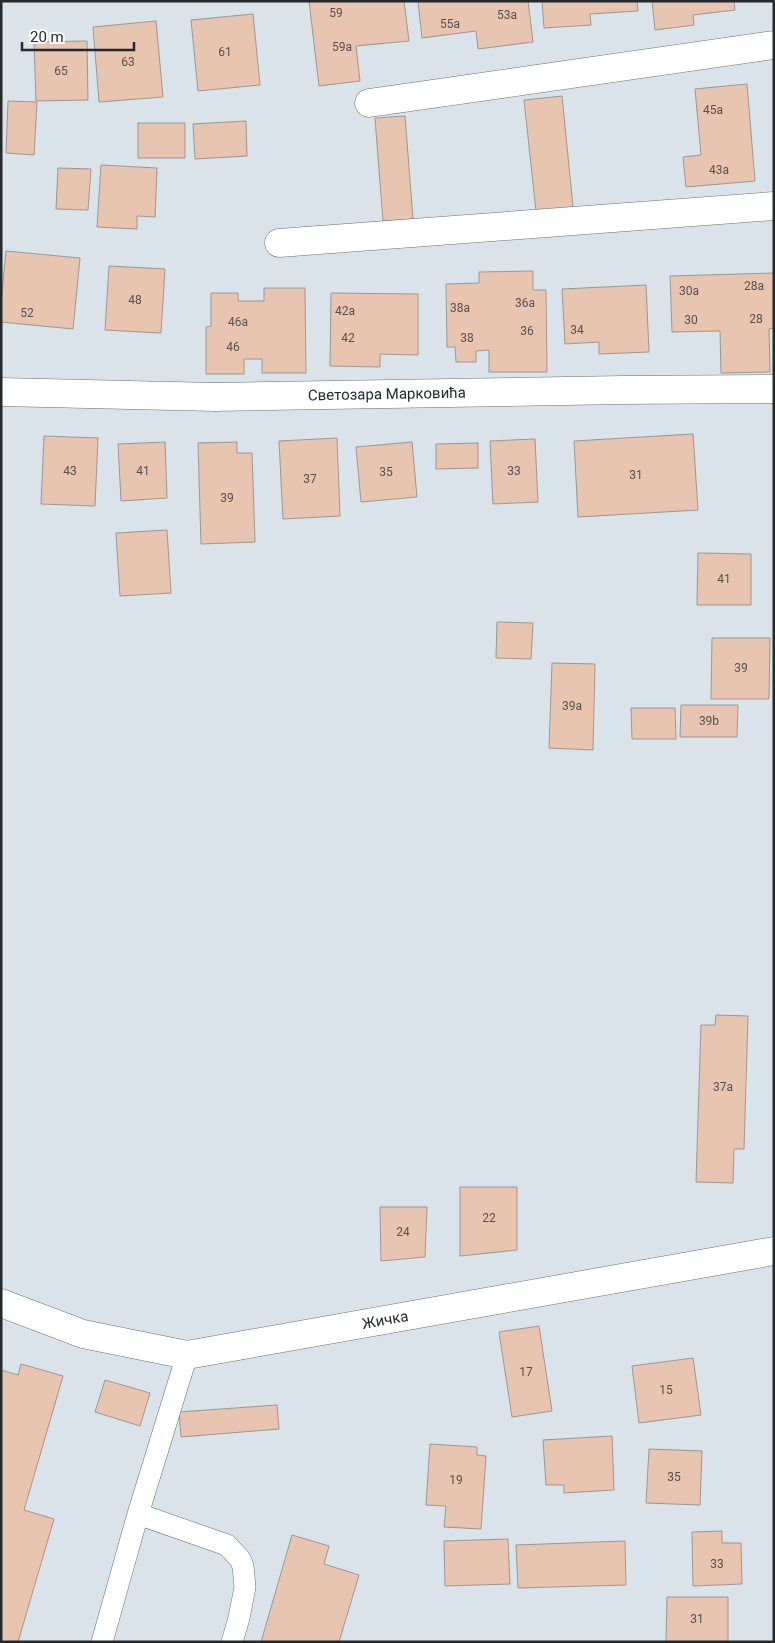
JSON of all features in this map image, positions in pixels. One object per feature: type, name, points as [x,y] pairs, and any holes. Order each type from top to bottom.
[{"type":"street","points":[[369,103],[774,46]]},
{"type":"street","points":[[278,244],[774,206]]},
{"type":"street","name":"Светозара Марковића","points":[[1,392],[214,397],[774,389]]},
{"type":"street","name":"Жичка","points":[[1,1303],[83,1334],[187,1355],[774,1251]]},
{"type":"lane","points":[[102,1642],[138,1514],[187,1355]]},
{"type":"lane","points":[[138,1514],[227,1545],[240,1559],[243,1566],[245,1587],[232,1642]]},
{"type":"building","points":[[309,1],[404,1],[409,41],[356,46],[360,81],[319,86]]},
{"type":"building","points":[[418,1],[528,1],[533,42],[478,49],[476,31],[422,38]]},
{"type":"building","points":[[542,1],[637,1],[638,11],[590,14],[591,25],[544,28]]},
{"type":"building","points":[[652,1],[734,1],[735,10],[693,15],[694,25],[655,30]]},
{"type":"building","points":[[253,14],[260,85],[198,91],[191,20]]},
{"type":"building","points":[[156,21],[163,97],[99,102],[93,27]]},
{"type":"building","points":[[87,41],[88,100],[36,101],[34,42]]},
{"type":"building","points":[[747,84],[755,181],[686,187],[683,157],[701,155],[695,89]]},
{"type":"building","points":[[562,96],[573,207],[536,211],[524,100]]},
{"type":"building","points":[[8,101],[37,102],[34,155],[6,153]]},
{"type":"building","points":[[405,116],[413,219],[383,221],[375,118]]},
{"type":"building","points":[[246,121],[247,156],[195,159],[193,124]]},
{"type":"building","points":[[138,123],[185,123],[185,158],[138,158]]},
{"type":"building","points":[[101,165],[157,168],[155,217],[137,216],[137,229],[97,227]]},
{"type":"building","points":[[58,168],[91,169],[88,210],[56,209]]},
{"type":"building","points":[[6,251],[80,258],[73,329],[1,322]]},
{"type":"building","points":[[109,266],[165,269],[161,333],[105,330]]},
{"type":"building","points":[[533,271],[533,290],[546,290],[547,372],[489,372],[489,350],[476,351],[476,362],[456,362],[455,347],[447,347],[446,284],[479,283],[479,272]]},
{"type":"building","points":[[774,273],[774,328],[769,329],[770,372],[721,373],[720,331],[672,332],[670,276]]},
{"type":"building","points":[[646,285],[649,352],[599,354],[599,342],[565,344],[562,289]]},
{"type":"building","points":[[264,288],[305,288],[306,373],[262,373],[262,359],[244,359],[244,374],[206,374],[206,327],[211,326],[211,293],[238,293],[238,301],[264,301]]},
{"type":"building","points":[[331,293],[418,294],[418,355],[380,354],[380,367],[330,366]]},
{"type":"building","points":[[693,434],[698,510],[578,517],[574,441]]},
{"type":"building","points":[[44,436],[98,438],[95,506],[41,504]]},
{"type":"building","points":[[337,438],[340,516],[283,519],[279,441]]},
{"type":"building","points":[[535,439],[538,502],[493,504],[490,441]]},
{"type":"building","points":[[165,442],[167,498],[121,501],[118,444]]},
{"type":"building","points":[[237,442],[237,453],[252,453],[255,542],[201,544],[198,443]]},
{"type":"building","points":[[412,442],[417,497],[361,502],[356,447]]},
{"type":"building","points":[[478,443],[478,468],[436,469],[436,444]]},
{"type":"building","points":[[167,530],[171,593],[120,596],[116,533]]},
{"type":"building","points":[[698,553],[751,554],[751,605],[697,605]]},
{"type":"building","points":[[497,622],[533,623],[531,659],[496,658]]},
{"type":"building","points":[[712,638],[770,638],[769,699],[711,699]]},
{"type":"building","points":[[552,663],[595,664],[593,750],[549,748]]},
{"type":"building","points":[[681,705],[738,705],[737,737],[680,737]]},
{"type":"building","points":[[631,708],[675,708],[676,739],[632,739]]},
{"type":"building","points":[[716,1015],[748,1016],[744,1149],[734,1149],[733,1183],[696,1182],[701,1025],[715,1025]]},
{"type":"building","points":[[460,1187],[517,1187],[517,1250],[460,1256]]},
{"type":"building","points":[[380,1207],[427,1207],[425,1257],[381,1261]]},
{"type":"building","points":[[539,1326],[552,1411],[512,1417],[499,1332]]},
{"type":"building","points":[[693,1358],[701,1415],[639,1423],[632,1366]]},
{"type":"building","points":[[21,1364],[63,1376],[24,1510],[54,1519],[18,1642],[1,1642],[1,1370],[18,1375]]},
{"type":"building","points":[[105,1380],[150,1393],[140,1426],[95,1412]]},
{"type":"building","points":[[277,1405],[279,1429],[181,1437],[179,1412]]},
{"type":"building","points":[[612,1436],[614,1490],[564,1493],[564,1485],[546,1485],[543,1440]]},
{"type":"building","points":[[430,1444],[477,1447],[477,1455],[486,1456],[481,1529],[444,1527],[446,1506],[426,1505]]},
{"type":"building","points":[[649,1449],[702,1451],[700,1505],[646,1503]]},
{"type":"building","points":[[722,1531],[722,1543],[741,1543],[742,1584],[693,1586],[692,1532]]},
{"type":"building","points":[[292,1535],[329,1546],[324,1564],[359,1575],[339,1642],[261,1642]]},
{"type":"building","points":[[508,1539],[510,1584],[445,1586],[444,1541]]},
{"type":"building","points":[[625,1541],[626,1585],[518,1588],[516,1545]]},
{"type":"building","points":[[667,1597],[728,1597],[728,1642],[666,1642]]}]
